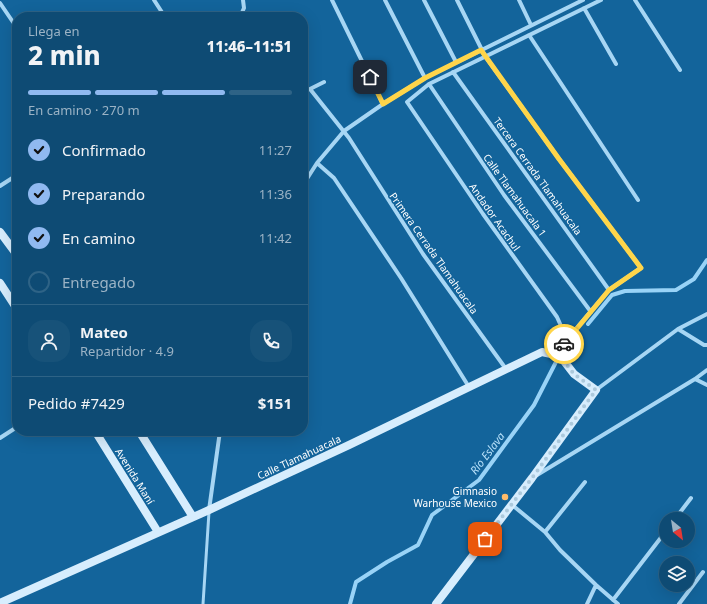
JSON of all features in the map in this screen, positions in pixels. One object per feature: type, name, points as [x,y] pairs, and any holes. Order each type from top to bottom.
[{"type":"street","points":[[154,0],[162,12]]},
{"type":"street","points":[[242,12],[244,8],[243,0]]},
{"type":"street","points":[[332,0],[383,104]]},
{"type":"street","points":[[385,0],[425,78]]},
{"type":"street","points":[[424,0],[456,62]]},
{"type":"street","points":[[457,0],[485,56],[559,159],[641,268],[609,290],[564,343],[560,356],[574,374],[596,390]]},
{"type":"street","points":[[519,0],[531,25]]},
{"type":"street","points":[[308,178],[317,164],[344,131],[383,104],[425,78],[583,0]]},
{"type":"street","points":[[429,84],[601,0]]},
{"type":"street","points":[[635,0],[680,70]]},
{"type":"street","points":[[0,2],[12,20]]},
{"type":"street","points":[[584,8],[616,64]]},
{"type":"street","points":[[528,35],[638,200]]},
{"type":"street","name":"Tercera Cerrada Tlamahuacala","points":[[453,72],[609,290]]},
{"type":"street","name":"Primera Cerrada Tlamahuacala","points":[[324,82],[310,89],[344,131],[423,254],[506,369]]},
{"type":"street","name":"Andador Acachul","points":[[429,84],[407,102],[483,214],[557,317],[561,326],[564,343]]},
{"type":"street","name":"Calle Tlamahuacala 1","points":[[429,84],[504,195],[591,312]]},
{"type":"street","points":[[317,164],[334,178],[401,278],[469,386]]},
{"type":"street","points":[[0,186],[12,179]]},
{"type":"street","points":[[0,232],[12,248]]},
{"type":"street","points":[[0,283],[12,301]]},
{"type":"street","points":[[436,604],[532,478],[596,390],[678,328],[707,314]]},
{"type":"street","points":[[678,328],[704,346],[707,345]]},
{"type":"street","name":"Calle Tlamahuacala","points":[[0,603],[15,600],[158,532],[349,445],[542,352],[560,356]]},
{"type":"street","points":[[532,478],[695,379],[707,370]]},
{"type":"street","points":[[695,379],[707,385]]},
{"type":"street","points":[[0,438],[12,430]]},
{"type":"street","name":"Avenida Maní","points":[[98,436],[158,532]]},
{"type":"street","points":[[142,436],[193,517]]},
{"type":"street","points":[[209,510],[219,436]]},
{"type":"street","points":[[545,532],[585,482]]},
{"type":"street","points":[[680,512],[691,498]]},
{"type":"street","points":[[511,504],[545,532],[560,550],[618,604]]},
{"type":"street","points":[[613,600],[659,540]]},
{"type":"street","points":[[678,604],[703,572]]},
{"type":"street","points":[[587,604],[596,585]]},
{"type":"lane","points":[[203,604],[209,510]]},
{"type":"waterway","name":"Río Eslava","points":[[588,324],[612,295],[625,291],[676,290],[694,279],[707,260]]},
{"type":"waterway","name":"Río Eslava","points":[[350,604],[356,582],[387,562],[418,545],[432,515],[479,480],[534,405],[557,360]]},
{"type":"way so far","points":[[485,539],[532,478],[596,390],[574,374],[560,356],[564,344]]},
{"type":"place","name":"Gimnasio Warhouse Mexico","points":[[505,497]]},
{"type":"route","points":[[370,77],[383,104],[425,78],[481,50],[559,159],[641,268],[609,290],[564,344]]}]
